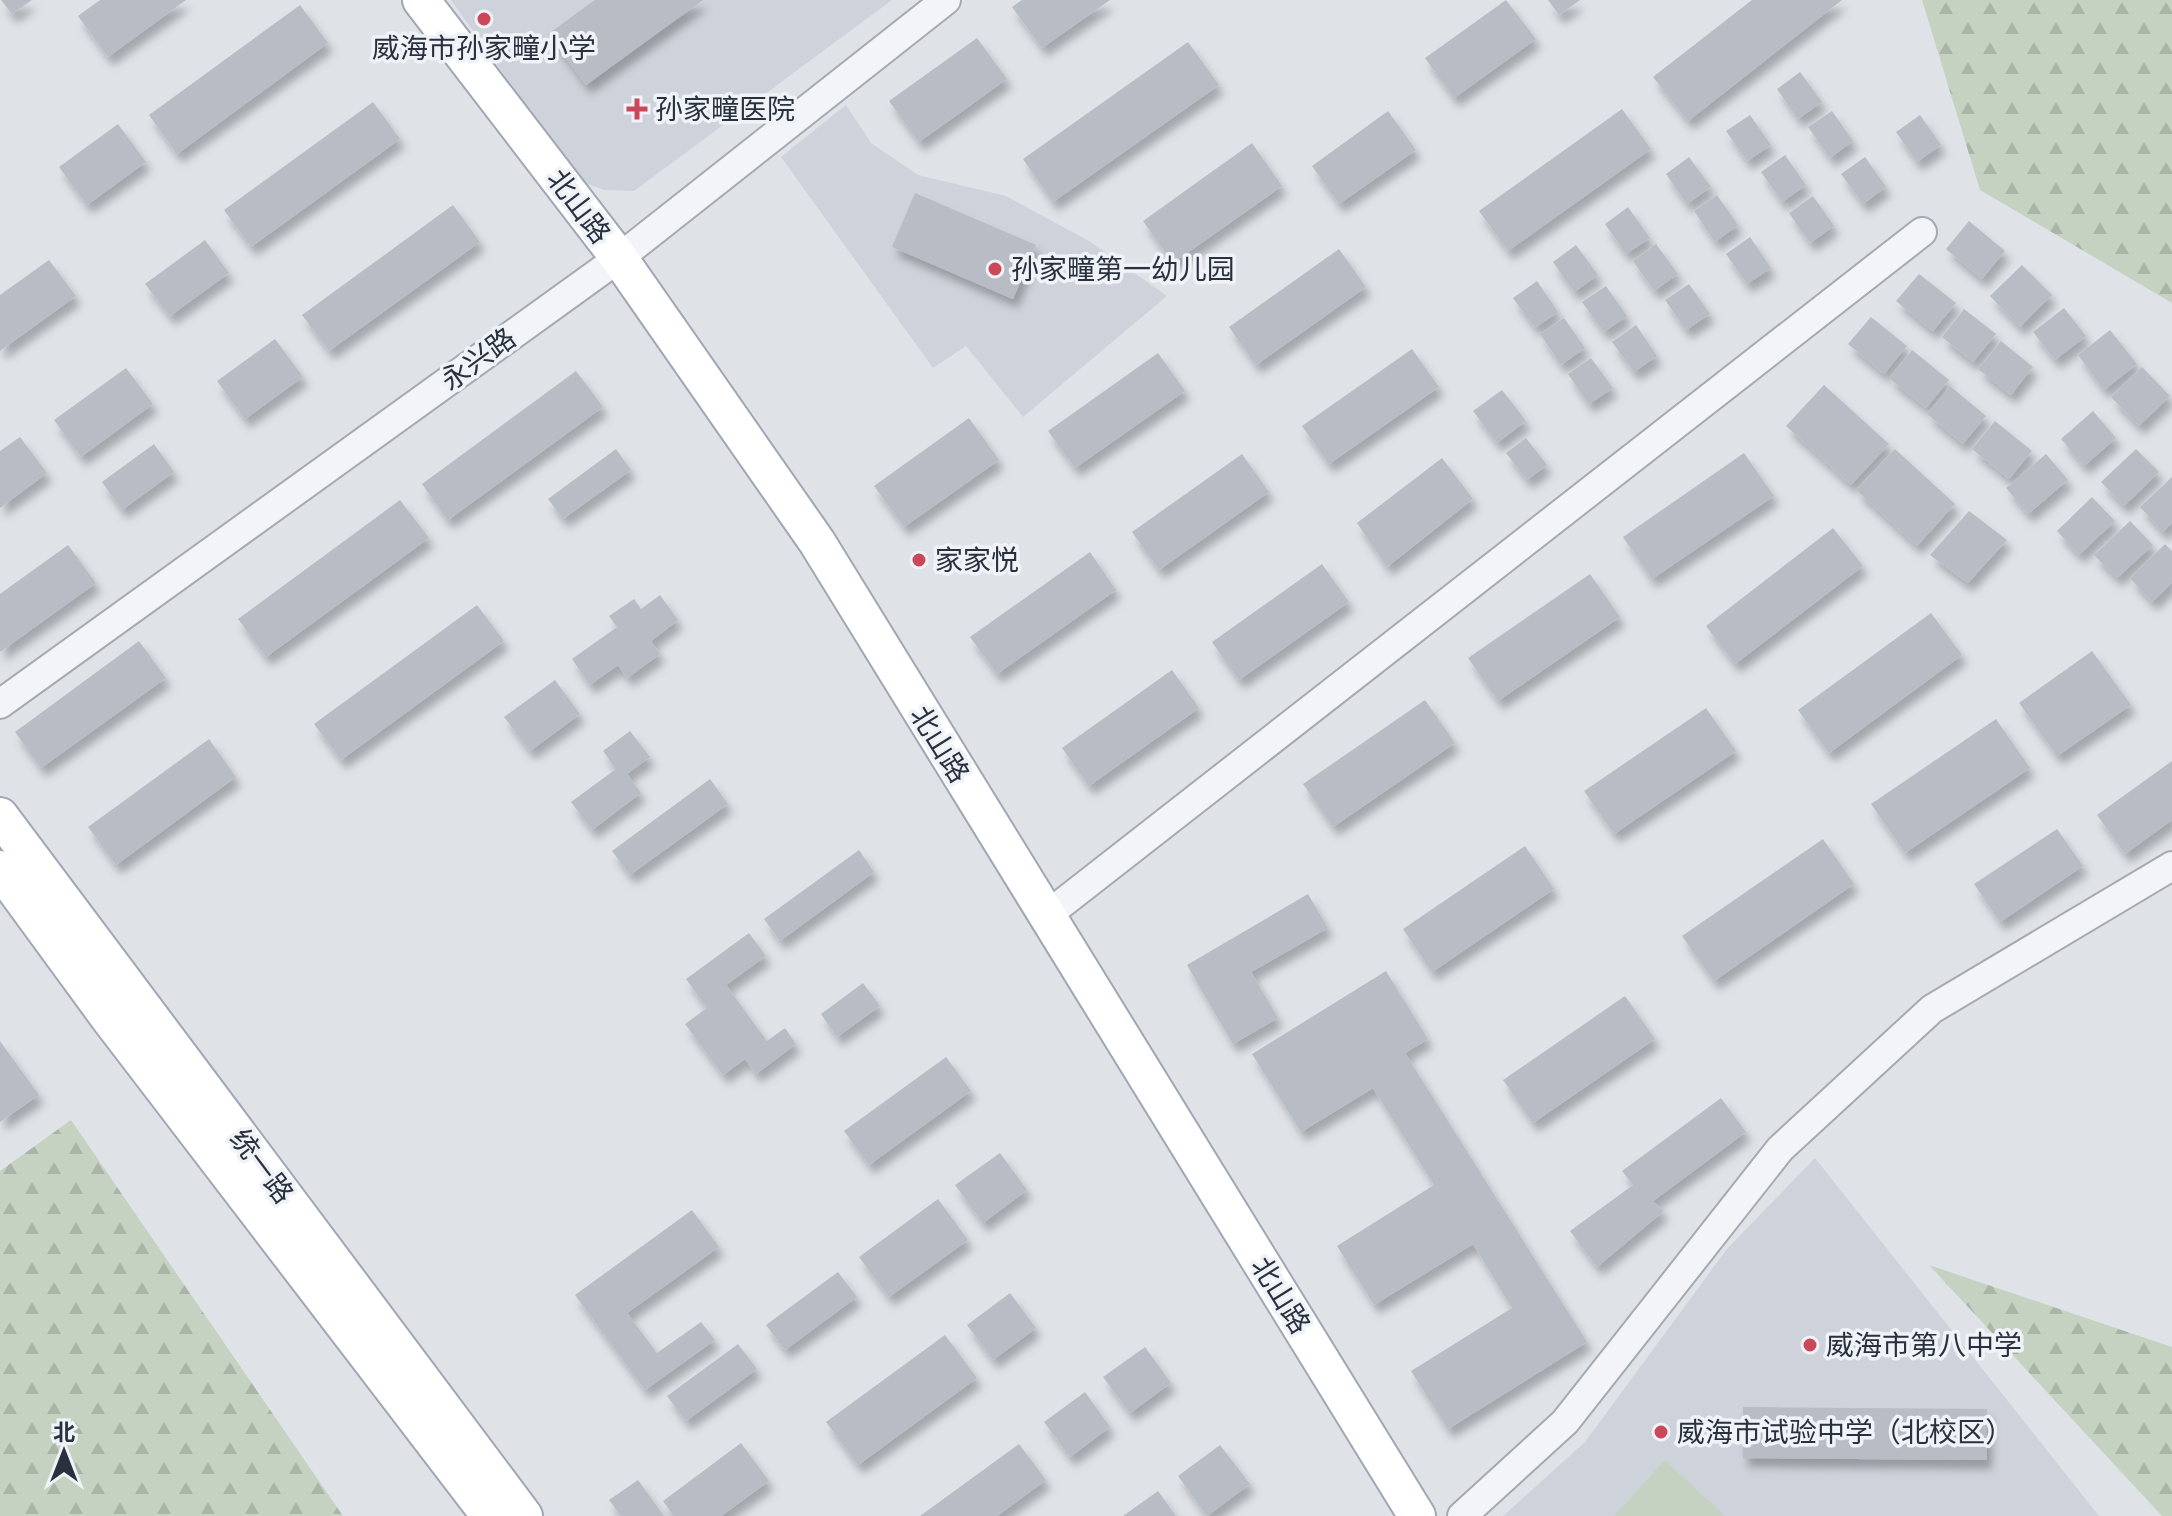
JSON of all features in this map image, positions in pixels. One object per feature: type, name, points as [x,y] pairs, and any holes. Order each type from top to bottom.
[{"type":"main road","name":"北山路","points":[[421,0],[619,258],[817,542],[1417,1516]]},
{"type":"main road","name":"统一路","points":[[0,816],[524,1516]]},
{"type":"main road","name":"统一路","points":[[0,869],[109,1018],[490,1516]]},
{"type":"street","name":"永兴路","points":[[0,704],[619,258],[946,0]]},
{"type":"street","points":[[1046,916],[1922,232]]},
{"type":"street","points":[[1462,1516],[1565,1422],[1780,1149],[1909,1030],[1932,1009],[2172,866]]},
{"type":"shaded area","name":"孙家疃医院","points":[[451,0],[892,0],[634,191],[604,190],[580,181]]},
{"type":"shaded area","name":"孙家疃第一幼儿园","points":[[846,105],[871,143],[918,175],[1006,196],[1089,241],[1167,296],[1023,417],[966,346],[933,368],[781,157]]},
{"type":"shaded area","name":"威海市第八中学","points":[[1815,1158],[2099,1516],[1503,1516],[1585,1442],[1727,1249]]},
{"type":"green space","points":[[1922,0],[2172,0],[2172,303],[1980,190]]},
{"type":"green space","points":[[71,1120],[343,1516],[0,1516],[0,1171]]},
{"type":"green space","points":[[1929,1265],[2172,1347],[2172,1516],[2162,1516]]},
{"type":"green space","points":[[1665,1460],[1725,1516],[1614,1516]]},
{"type":"building","points":[[1,0],[32,0],[12,14]]},
{"type":"building","points":[[100,0],[186,0],[108,57],[78,16]]},
{"type":"building","points":[[595,0],[703,0],[586,85],[548,34]]},
{"type":"building","points":[[1022,0],[1110,0],[1042,48],[1012,7]]},
{"type":"building","points":[[1506,0],[1536,39],[1454,98],[1425,58]]},
{"type":"building","points":[[1548,0],[1580,0],[1559,15]]},
{"type":"building","points":[[1752,0],[1842,0],[1688,121],[1653,77]]},
{"type":"building","points":[[300,5],[328,43],[177,154],[149,115]]},
{"type":"building","points":[[977,38],[1007,79],[919,142],[889,101]]},
{"type":"building","points":[[1188,42],[1219,85],[1053,202],[1023,159]]},
{"type":"building","points":[[1800,72],[1822,102],[1798,119],[1777,89]]},
{"type":"building","points":[[373,102],[400,139],[251,247],[224,210]]},
{"type":"building","points":[[1622,109],[1651,149],[1508,251],[1479,211]]},
{"type":"building","points":[[1388,111],[1416,150],[1339,204],[1312,166]]},
{"type":"building","points":[[1832,111],[1853,141],[1830,158],[1808,127]]},
{"type":"building","points":[[1750,115],[1771,145],[1747,161],[1726,131]]},
{"type":"building","points":[[1920,115],[1941,145],[1917,162],[1896,132]]},
{"type":"building","points":[[118,124],[146,162],[87,205],[59,167]]},
{"type":"building","points":[[1252,143],[1282,186],[1173,263],[1143,221]]},
{"type":"building","points":[[1785,155],[1806,185],[1782,202],[1761,172]]},
{"type":"building","points":[[1689,157],[1711,187],[1687,204],[1666,174]]},
{"type":"building","points":[[1865,157],[1886,187],[1863,204],[1841,174]]},
{"type":"building","points":[[915,193],[1036,245],[1013,299],[892,247]]},
{"type":"building","points":[[1717,195],[1738,225],[1715,242],[1694,211]]},
{"type":"building","points":[[1813,196],[1834,226],[1810,243],[1789,213]]},
{"type":"building","points":[[453,205],[480,242],[329,351],[302,315]]},
{"type":"building","points":[[1628,207],[1650,238],[1626,254],[1605,224]]},
{"type":"building","points":[[1969,221],[2005,251],[1982,279],[1946,249]]},
{"type":"building","points":[[1750,237],[1771,268],[1747,284],[1726,254]]},
{"type":"building","points":[[205,240],[229,273],[170,316],[145,284]]},
{"type":"building","points":[[1656,244],[1678,274],[1654,291],[1633,261]]},
{"type":"building","points":[[1576,245],[1598,275],[1574,292],[1553,262]]},
{"type":"building","points":[[1339,249],[1366,287],[1256,365],[1229,327]]},
{"type":"building","points":[[49,260],[76,296],[0,351],[0,295]]},
{"type":"building","points":[[2022,265],[2052,295],[2020,327],[1990,296]]},
{"type":"building","points":[[1919,274],[1956,303],[1933,331],[1896,301]]},
{"type":"building","points":[[1537,281],[1558,312],[1535,328],[1513,298]]},
{"type":"building","points":[[1689,284],[1710,314],[1686,330],[1665,300]]},
{"type":"building","points":[[1606,286],[1627,316],[1604,332],[1582,302]]},
{"type":"building","points":[[2064,308],[2086,336],[2055,360],[2033,332]]},
{"type":"building","points":[[1964,309],[1996,334],[1973,362],[1942,337]]},
{"type":"building","points":[[1871,317],[1907,346],[1884,374],[1848,344]]},
{"type":"building","points":[[1564,318],[1585,348],[1561,365],[1540,334]]},
{"type":"building","points":[[1636,325],[1657,356],[1634,372],[1612,342]]},
{"type":"building","points":[[2110,330],[2137,364],[2104,390],[2078,355]]},
{"type":"building","points":[[275,339],[303,377],[245,419],[217,381]]},
{"type":"building","points":[[2001,341],[2033,367],[2011,395],[1978,369]]},
{"type":"building","points":[[1412,349],[1439,387],[1329,464],[1302,426]]},
{"type":"building","points":[[1912,350],[1949,380],[1926,408],[1889,378]]},
{"type":"building","points":[[1158,353],[1185,391],[1075,468],[1048,431]]},
{"type":"building","points":[[1591,358],[1613,388],[1589,404],[1568,374]]},
{"type":"building","points":[[2142,367],[2170,396],[2139,426],[2111,397]]},
{"type":"building","points":[[126,368],[153,404],[81,457],[54,420]]},
{"type":"building","points":[[576,371],[603,407],[448,520],[422,484]]},
{"type":"building","points":[[1824,385],[1889,444],[1851,485],[1786,426]]},
{"type":"building","points":[[1950,386],[1986,416],[1963,444],[1927,414]]},
{"type":"building","points":[[1502,390],[1526,421],[1497,443],[1473,411]]},
{"type":"building","points":[[2093,411],[2116,438],[2084,466],[2061,439]]},
{"type":"building","points":[[969,418],[999,460],[904,527],[874,486]]},
{"type":"building","points":[[1995,421],[2032,451],[2009,479],[1972,449]]},
{"type":"building","points":[[20,437],[47,473],[0,508],[0,451]]},
{"type":"building","points":[[1526,438],[1547,465],[1527,480],[1506,453]]},
{"type":"building","points":[[154,444],[174,472],[122,510],[102,482]]},
{"type":"building","points":[[616,449],[631,470],[563,519],[548,499]]},
{"type":"building","points":[[1895,449],[1955,504],[1917,546],[1856,490]]},
{"type":"building","points":[[2136,449],[2159,472],[2124,506],[2101,482]]},
{"type":"building","points":[[1744,453],[1774,496],[1652,579],[1623,537]]},
{"type":"building","points":[[1242,454],[1269,492],[1159,570],[1132,532]]},
{"type":"building","points":[[2046,454],[2068,480],[2028,514],[2006,488]]},
{"type":"building","points":[[1442,458],[1473,499],[1387,567],[1357,523]]},
{"type":"building","points":[[2172,477],[2172,523],[2163,532],[2140,507]]},
{"type":"building","points":[[2092,497],[2115,521],[2079,555],[2057,531]]},
{"type":"building","points":[[400,500],[429,538],[266,657],[238,619]]},
{"type":"building","points":[[1969,511],[2007,540],[1968,583],[1930,555]]},
{"type":"building","points":[[2130,521],[2153,545],[2117,578],[2094,555]]},
{"type":"building","points":[[1833,528],[1863,566],[1735,664],[1706,626]]},
{"type":"building","points":[[2165,544],[2172,551],[2172,583],[2152,602],[2130,578]]},
{"type":"building","points":[[68,545],[96,583],[0,652],[0,594]]},
{"type":"building","points":[[1090,552],[1116,590],[997,674],[970,637]]},
{"type":"building","points":[[1322,564],[1349,602],[1239,680],[1212,642]]},
{"type":"building","points":[[1590,574],[1620,617],[1498,701],[1468,658]]},
{"type":"building","points":[[660,595],[678,620],[651,641],[660,654],[627,678],[618,665],[590,685],[572,659],[617,627],[609,616],[634,599],[641,609]]},
{"type":"building","points":[[477,605],[504,641],[341,760],[314,724]]},
{"type":"building","points":[[1931,613],[1962,655],[1829,753],[1798,710]]},
{"type":"building","points":[[139,641],[166,678],[41,768],[15,732]]},
{"type":"building","points":[[2092,651],[2131,705],[2057,756],[2019,703]]},
{"type":"building","points":[[1172,670],[1199,708],[1089,786],[1062,748]]},
{"type":"building","points":[[555,680],[580,714],[530,751],[504,717]]},
{"type":"building","points":[[1425,700],[1455,743],[1333,827],[1303,784]]},
{"type":"building","points":[[1706,708],[1736,751],[1614,834],[1584,791]]},
{"type":"building","points":[[1996,719],[2030,768],[1905,853],[1871,804]]},
{"type":"building","points":[[630,731],[650,757],[627,774],[641,793],[592,830],[571,802],[616,769],[603,751]]},
{"type":"building","points":[[209,739],[236,777],[116,865],[88,827]]},
{"type":"building","points":[[2172,761],[2172,820],[2125,854],[2097,815]]},
{"type":"building","points":[[710,779],[728,804],[630,875],[612,851]]},
{"type":"building","points":[[2057,829],[2083,866],[2000,922],[1974,884]]},
{"type":"building","points":[[1823,839],[1854,884],[1714,981],[1682,936]]},
{"type":"building","points":[[1525,846],[1554,889],[1432,972],[1403,929]]},
{"type":"building","points":[[859,850],[874,872],[780,941],[764,919]]},
{"type":"building","points":[[1308,894],[1328,928],[1251,972],[1278,1018],[1233,1044],[1187,965]]},
{"type":"building","points":[[749,933],[766,956],[726,985],[767,1041],[785,1028],[796,1044],[756,1074],[745,1059],[723,1075],[685,1024],[707,1008],[686,979]]},
{"type":"building","points":[[1386,971],[1428,1039],[1405,1053],[1587,1342],[1448,1429],[1411,1371],[1512,1308],[1473,1244],[1374,1305],[1337,1246],[1434,1185],[1373,1088],[1301,1132],[1252,1054]]},
{"type":"building","points":[[863,983],[880,1006],[837,1037],[821,1014]]},
{"type":"building","points":[[1625,996],[1655,1039],[1533,1123],[1503,1080]]},
{"type":"building","points":[[0,1041],[39,1095],[0,1122]]},
{"type":"building","points":[[946,1057],[971,1091],[869,1165],[844,1131]]},
{"type":"building","points":[[1721,1098],[1746,1132],[1653,1201],[1664,1211],[1597,1267],[1570,1231],[1633,1185],[1622,1171]]},
{"type":"building","points":[[1000,1153],[1027,1190],[983,1223],[955,1185]]},
{"type":"building","points":[[938,1199],[968,1240],[889,1297],[859,1257]]},
{"type":"building","points":[[692,1210],[719,1247],[627,1313],[657,1353],[701,1322],[715,1340],[645,1390],[575,1295]]},
{"type":"building","points":[[838,1272],[857,1297],[785,1350],[766,1325]]},
{"type":"building","points":[[1010,1293],[1036,1328],[993,1360],[967,1325]]},
{"type":"building","points":[[945,1335],[977,1378],[858,1465],[826,1422]]},
{"type":"building","points":[[738,1344],[757,1369],[686,1421],[667,1396]]},
{"type":"building","points":[[1145,1347],[1171,1383],[1130,1413],[1103,1377]]},
{"type":"building","points":[[1085,1392],[1110,1427],[1070,1457],[1044,1422]]},
{"type":"building","points":[[1743,1407],[1987,1409],[1987,1460],[1743,1458]]},
{"type":"building","points":[[741,1443],[769,1481],[721,1516],[674,1516],[663,1501]]},
{"type":"building","points":[[1019,1444],[1046,1480],[997,1516],[920,1516]]},
{"type":"building","points":[[1220,1445],[1250,1484],[1207,1516],[1178,1476]]},
{"type":"building","points":[[638,1480],[664,1516],[621,1516],[609,1500]]},
{"type":"building","points":[[1158,1491],[1176,1516],[1123,1516]]},
{"type":"place","name":"威海市孙家疃小学","points":[[484,19]]},
{"type":"place","name":"孙家疃医院","points":[[637,109]]},
{"type":"place","name":"孙家疃第一幼儿园","points":[[995,269]]},
{"type":"place","name":"家家悦","points":[[919,560]]},
{"type":"place","name":"威海市第八中学","points":[[1810,1345]]},
{"type":"place","name":"威海市试验中学（北校区）","points":[[1661,1432]]}]
